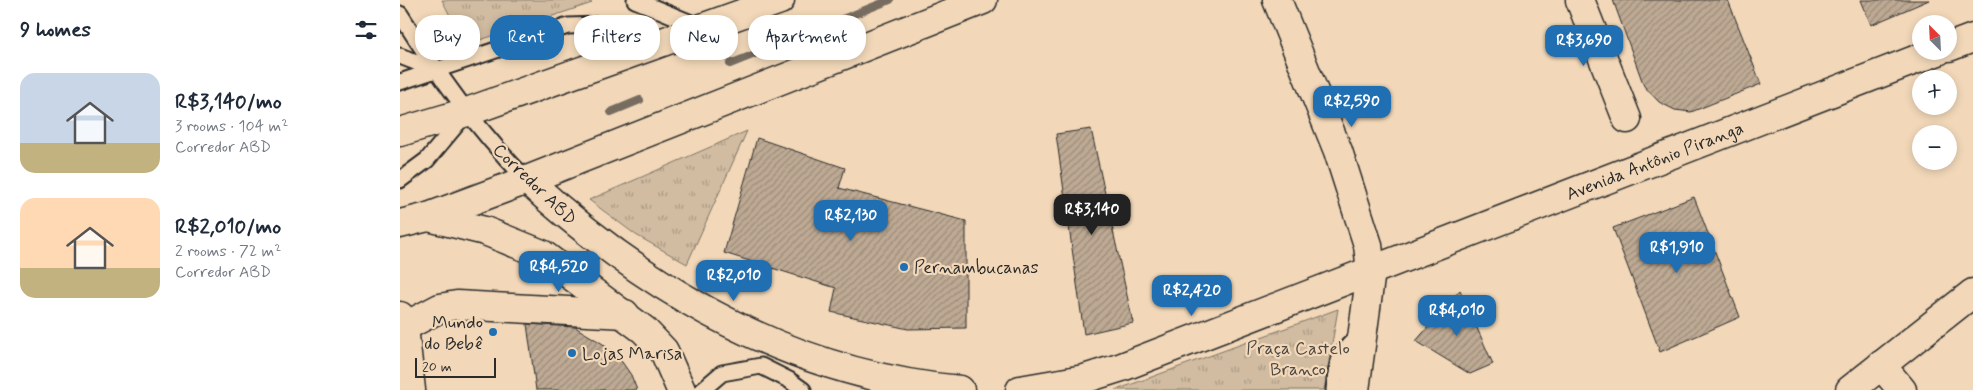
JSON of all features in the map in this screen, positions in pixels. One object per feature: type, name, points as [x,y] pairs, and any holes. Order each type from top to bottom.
[{"type":"street","points":[[738,15],[780,0]]},
{"type":"street","points":[[400,224],[428,217],[527,180],[983,0]]},
{"type":"street","points":[[1276,0],[1338,151],[1368,245],[1371,271],[1355,390]]},
{"type":"street","points":[[1580,0],[1627,119]]},
{"type":"street","points":[[1958,44],[1973,38]]},
{"type":"street","points":[[400,132],[467,112],[670,40]]},
{"type":"street","name":"Avenida Antônio Piranga","points":[[1371,271],[1915,60]]},
{"type":"street","name":"Corredor ABD","points":[[527,180],[568,218],[613,254],[683,299],[731,324],[777,344],[835,364],[894,380],[960,390]]},
{"type":"street","points":[[428,217],[494,234],[542,254],[644,330],[664,352],[681,390]]},
{"type":"street","points":[[1020,390],[1084,379],[1122,367],[1371,271]]},
{"type":"street","points":[[1850,390],[1973,293]]},
{"type":"street","points":[[411,390],[402,322],[440,308],[457,306],[625,314]]},
{"type":"street","points":[[1881,365],[1902,390]]},
{"type":"lane","points":[[634,0],[671,15]]},
{"type":"lane","name":"Corredor ABD","points":[[400,14],[436,70],[467,112],[498,151],[527,180]]},
{"type":"lane","points":[[400,82],[568,26],[598,24],[670,40]]},
{"type":"lane","points":[[400,56],[436,70]]},
{"type":"lane","points":[[400,180],[427,160],[467,112]]},
{"type":"lane","points":[[1334,390],[1337,366],[1341,354],[1348,343],[1364,332]]},
{"type":"lane","points":[[702,390],[722,373],[761,366],[789,380],[803,390]]},
{"type":"green space","points":[[442,0],[586,0],[592,3],[556,15],[490,15],[490,37],[480,40],[480,15],[450,15]]},
{"type":"green space","points":[[747,131],[687,264],[636,235],[589,200]]},
{"type":"green space","name":"Praça Castelo Branco","points":[[1338,309],[1324,390],[1116,390]]},
{"type":"building","points":[[1613,0],[1728,0],[1761,84],[1691,112],[1675,110],[1659,102],[1644,86]]},
{"type":"building","points":[[1861,0],[1929,0],[1871,25]]},
{"type":"building","points":[[1091,129],[1133,323],[1084,334],[1056,134]]},
{"type":"building","points":[[757,138],[845,168],[839,188],[966,221],[966,328],[908,329],[831,312],[836,288],[724,253]]},
{"type":"building","points":[[1694,197],[1740,317],[1660,352],[1613,228]]},
{"type":"building","points":[[1460,290],[1493,364],[1470,374],[1416,341]]},
{"type":"building","name":"Lojas Marisa","points":[[527,324],[575,327],[603,344],[622,362],[631,375],[637,390],[536,390]]},
{"type":"waterway","points":[[730,64],[890,0]]},
{"type":"waterway","points":[[611,112],[640,100]]},
{"type":"place","name":"Pernambucanas","points":[[904,267]]},
{"type":"place","name":"Mundo do Bebê","points":[[493,332]]},
{"type":"place","name":"Lojas Marisa","points":[[572,353]]}]
